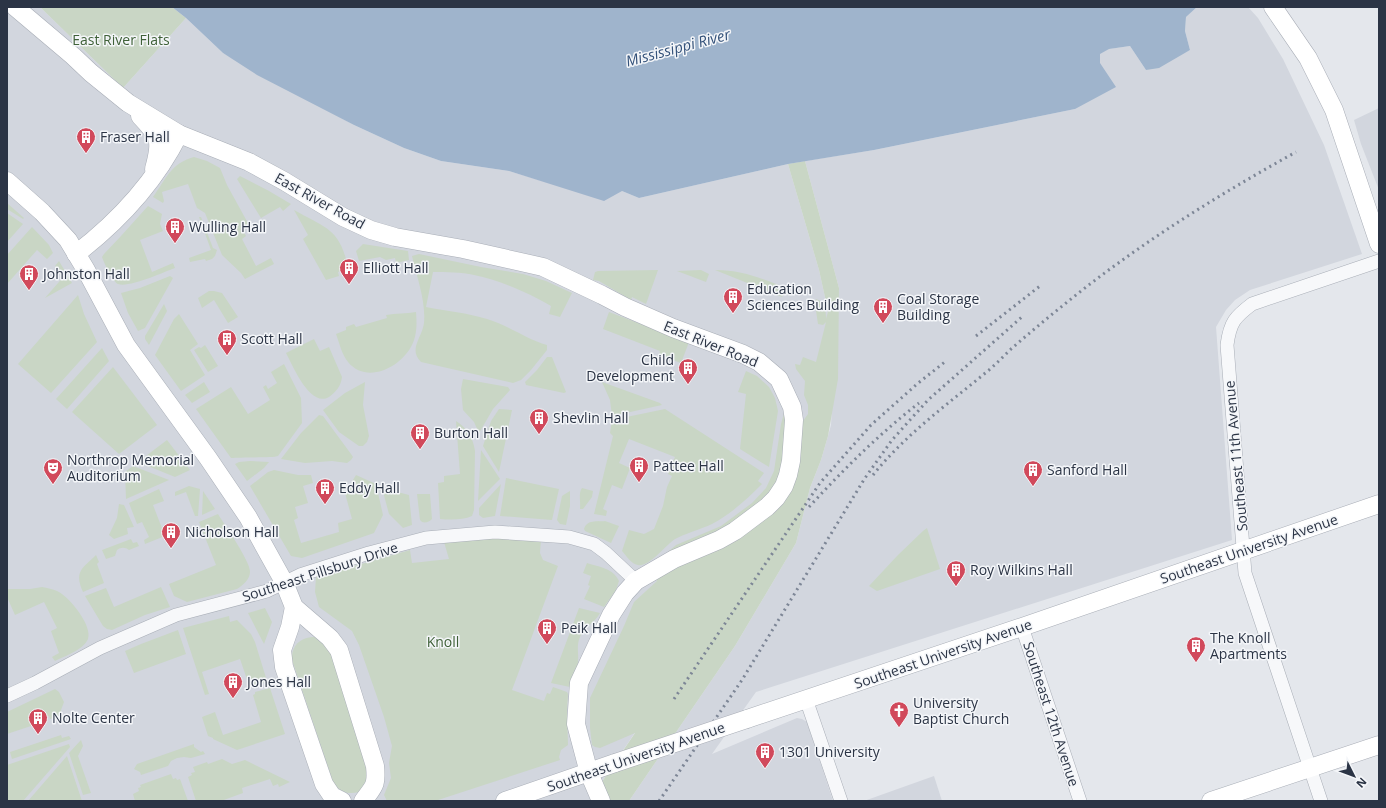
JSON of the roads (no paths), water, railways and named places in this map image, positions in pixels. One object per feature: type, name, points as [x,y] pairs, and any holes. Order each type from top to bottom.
[{"type":"street","points":[[15,7],[128,103],[155,132],[159,148],[150,181]]},
{"type":"street","points":[[1273,7],[1308,58],[1334,110],[1379,244]]},
{"type":"street","name":"East River Road","points":[[128,103],[179,134],[249,162],[284,181],[343,217],[371,230],[408,240],[463,249],[543,267],[602,294],[636,313],[743,354],[759,362],[779,379],[792,407],[794,420],[791,461],[784,486],[776,498],[767,507],[736,531],[719,540],[674,559],[636,581],[625,593],[611,615],[579,683],[576,724],[589,773],[600,799]]},
{"type":"street","points":[[76,254],[100,235],[140,194],[167,157],[179,134]]},
{"type":"street","points":[[7,181],[47,218],[68,240],[126,345],[228,486],[248,517],[284,582],[294,607],[330,638],[339,650],[375,766],[376,779],[372,791],[363,801]]},
{"type":"street","name":"Southeast 11th Avenue","points":[[1322,801],[1245,573],[1227,345],[1229,330],[1237,316],[1252,304],[1379,261]]},
{"type":"street","name":"Southeast University Avenue","points":[[506,801],[1022,627],[1379,504]]},
{"type":"street","name":"Southeast Pillsbury Drive","points":[[7,696],[35,683],[100,648],[176,615],[267,591],[284,582],[352,558],[426,538],[495,532],[569,537],[594,544],[636,581]]},
{"type":"street","points":[[294,607],[290,627],[282,650],[284,666],[324,784],[332,796],[342,801]]},
{"type":"street","name":"Southeast 12th Avenue","points":[[1022,627],[1080,801]]},
{"type":"street","points":[[806,699],[841,801]]},
{"type":"street","points":[[1211,801],[1379,745]]},
{"type":"water","name":"Mississippi River","points":[[172,7],[1197,7],[1186,17],[1185,31],[1190,50],[1159,68],[1146,70],[1130,46],[1109,49],[1100,54],[1100,63],[1116,87],[1075,109],[874,150],[788,164],[639,198],[622,191],[604,201],[509,171],[441,161],[404,148],[354,125],[257,75],[223,53],[186,18]]},
{"type":"railway","points":[[873,475],[914,432],[989,370],[1028,334],[1081,291],[1186,217],[1296,152]]},
{"type":"railway","points":[[976,336],[1040,286]]},
{"type":"railway","points":[[659,801],[742,680],[865,478],[892,440],[928,400],[1023,316]]},
{"type":"railway","points":[[674,699],[820,483],[871,425],[917,384],[946,361]]},
{"type":"railway","points":[[809,507],[862,453],[919,403]]},
{"type":"place","name":"Fraser Hall","points":[[86,154]]},
{"type":"place","name":"Wulling Hall","points":[[175,244]]},
{"type":"place","name":"Elliott Hall","points":[[349,285]]},
{"type":"place","name":"Johnston Hall","points":[[29,291]]},
{"type":"place","name":"Education Sciences Building","points":[[733,314]]},
{"type":"place","name":"Coal Storage Building","points":[[883,324]]},
{"type":"place","name":"Scott Hall","points":[[227,356]]},
{"type":"place","name":"Child Development","points":[[688,385]]},
{"type":"place","name":"Shevlin Hall","points":[[539,435]]},
{"type":"place","name":"Burton Hall","points":[[420,450]]},
{"type":"place","name":"Pattee Hall","points":[[639,483]]},
{"type":"place","name":"Northrop Memorial Auditorium","points":[[53,485]]},
{"type":"place","name":"Sanford Hall","points":[[1033,487]]},
{"type":"place","name":"Eddy Hall","points":[[325,505]]},
{"type":"place","name":"Nicholson Hall","points":[[171,549]]},
{"type":"place","name":"Roy Wilkins Hall","points":[[956,587]]},
{"type":"place","name":"Peik Hall","points":[[547,645]]},
{"type":"place","name":"The Knoll Apartments","points":[[1196,663]]},
{"type":"place","name":"Jones Hall","points":[[233,699]]},
{"type":"place","name":"University Baptist Church","points":[[899,728]]},
{"type":"place","name":"Nolte Center","points":[[38,735]]},
{"type":"place","name":"1301 University","points":[[765,769]]},
{"type":"park label","name":"East River Flats","points":[[121,40]]},
{"type":"park label","name":"Knoll","points":[[443,642]]}]
